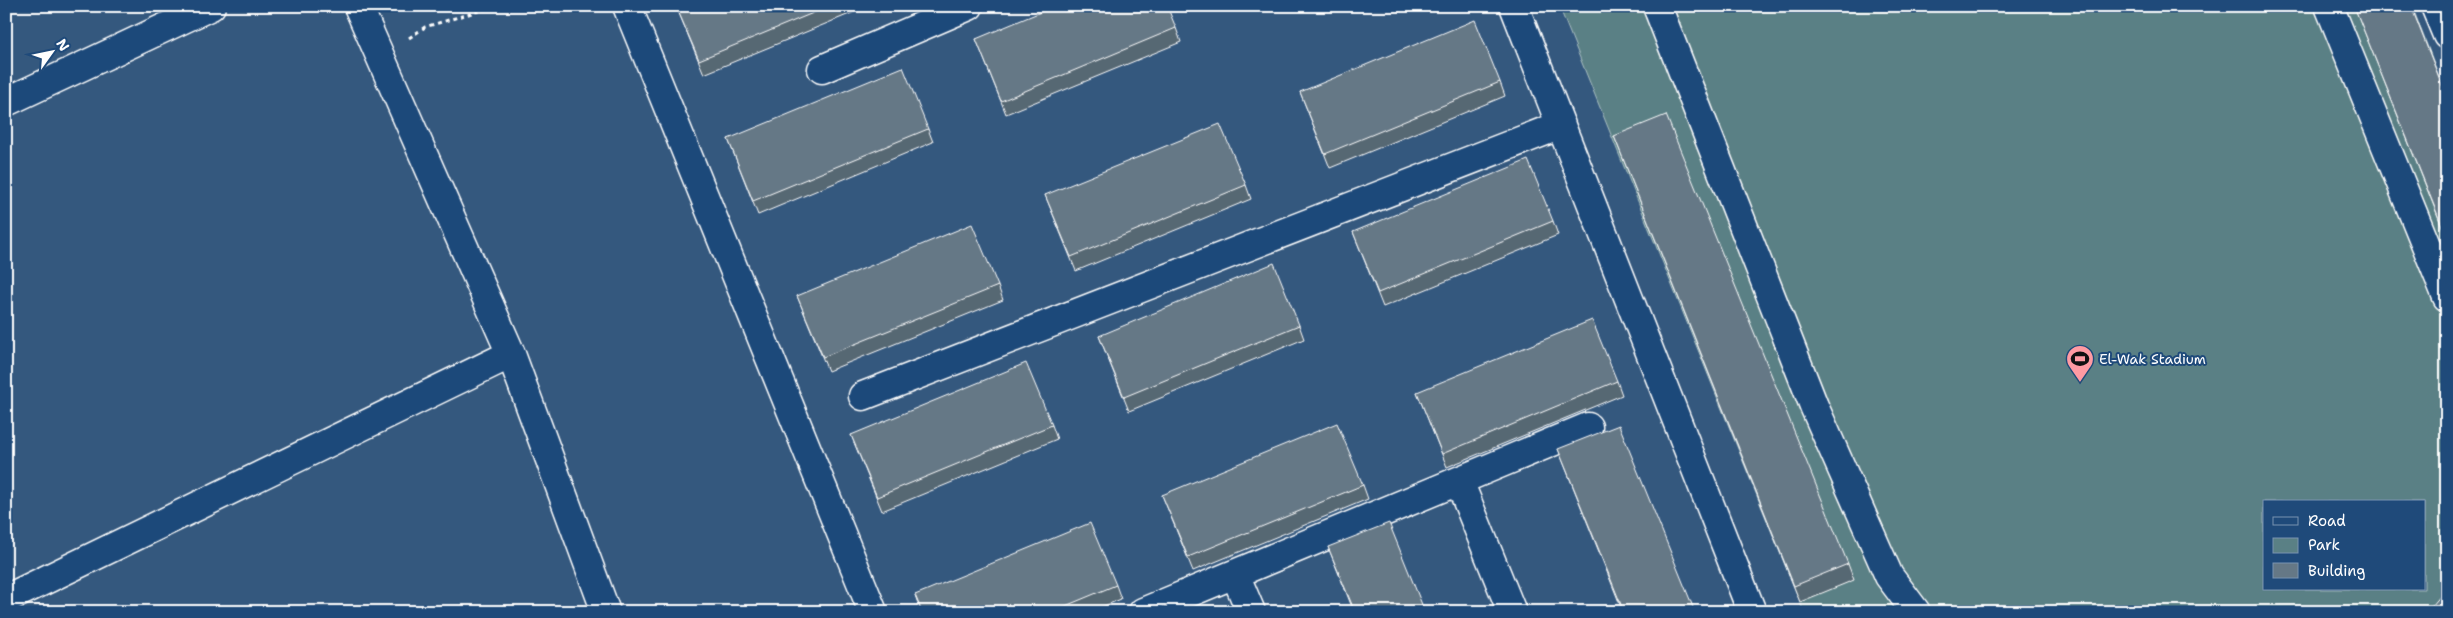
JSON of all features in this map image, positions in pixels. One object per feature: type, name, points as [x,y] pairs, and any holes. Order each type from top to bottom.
[{"type":"street","points":[[6,102],[211,6]]},
{"type":"street","points":[[358,6],[511,354],[606,612]]},
{"type":"street","points":[[627,6],[872,612]]},
{"type":"street","points":[[822,69],[969,6]]},
{"type":"street","points":[[1514,6],[1752,612]]},
{"type":"street","points":[[1657,6],[1814,406],[1889,576],[1916,612]]},
{"type":"street","points":[[2329,6],[2447,297]]},
{"type":"street","points":[[2435,6],[2447,35]]},
{"type":"street","points":[[862,396],[1561,125]]},
{"type":"street","points":[[6,598],[511,354]]},
{"type":"street","points":[[1143,612],[1588,427]]},
{"type":"street","points":[[1459,481],[1512,612]]},
{"type":"street","points":[[1235,574],[1251,612]]},
{"type":"path","points":[[380,57],[425,27],[495,6]]},
{"type":"green space","name":"El-Wak Stadium","points":[[1559,6],[2412,6],[2447,97],[2447,612],[1804,612]]},
{"type":"building","points":[[676,6],[830,6],[699,60]]},
{"type":"building","points":[[1055,6],[1167,6],[1176,28],[1001,101],[976,39]]},
{"type":"building","points":[[2354,6],[2411,6],[2447,98],[2447,238]]},
{"type":"building","points":[[1475,20],[1500,82],[1325,154],[1300,92]]},
{"type":"building","points":[[903,67],[928,129],[753,201],[728,139]]},
{"type":"building","points":[[1666,115],[1848,564],[1794,586],[1614,136]]},
{"type":"building","points":[[1220,124],[1246,185],[1071,257],[1045,195]]},
{"type":"building","points":[[1528,160],[1553,221],[1378,293],[1353,232]]},
{"type":"building","points":[[972,224],[998,286],[823,357],[797,296]]},
{"type":"building","points":[[1274,263],[1299,325],[1124,397],[1099,336]]},
{"type":"building","points":[[1592,320],[1617,381],[1442,454],[1417,392]]},
{"type":"building","points":[[1026,363],[1052,425],[877,497],[851,435]]},
{"type":"building","points":[[1337,423],[1363,485],[1188,557],[1162,495]]},
{"type":"building","points":[[1619,425],[1695,612],[1624,612],[1558,449]]},
{"type":"building","points":[[1090,523],[1116,585],[1051,612],[922,612],[915,595]]},
{"type":"building","points":[[1389,523],[1425,612],[1355,612],[1328,547]]},
{"type":"building","points":[[2447,588],[2447,612],[2427,612]]},
{"type":"building","points":[[1166,606],[1168,612],[1152,612]]},
{"type":"place","name":"El-Wak Stadium","points":[[2080,383]]}]
